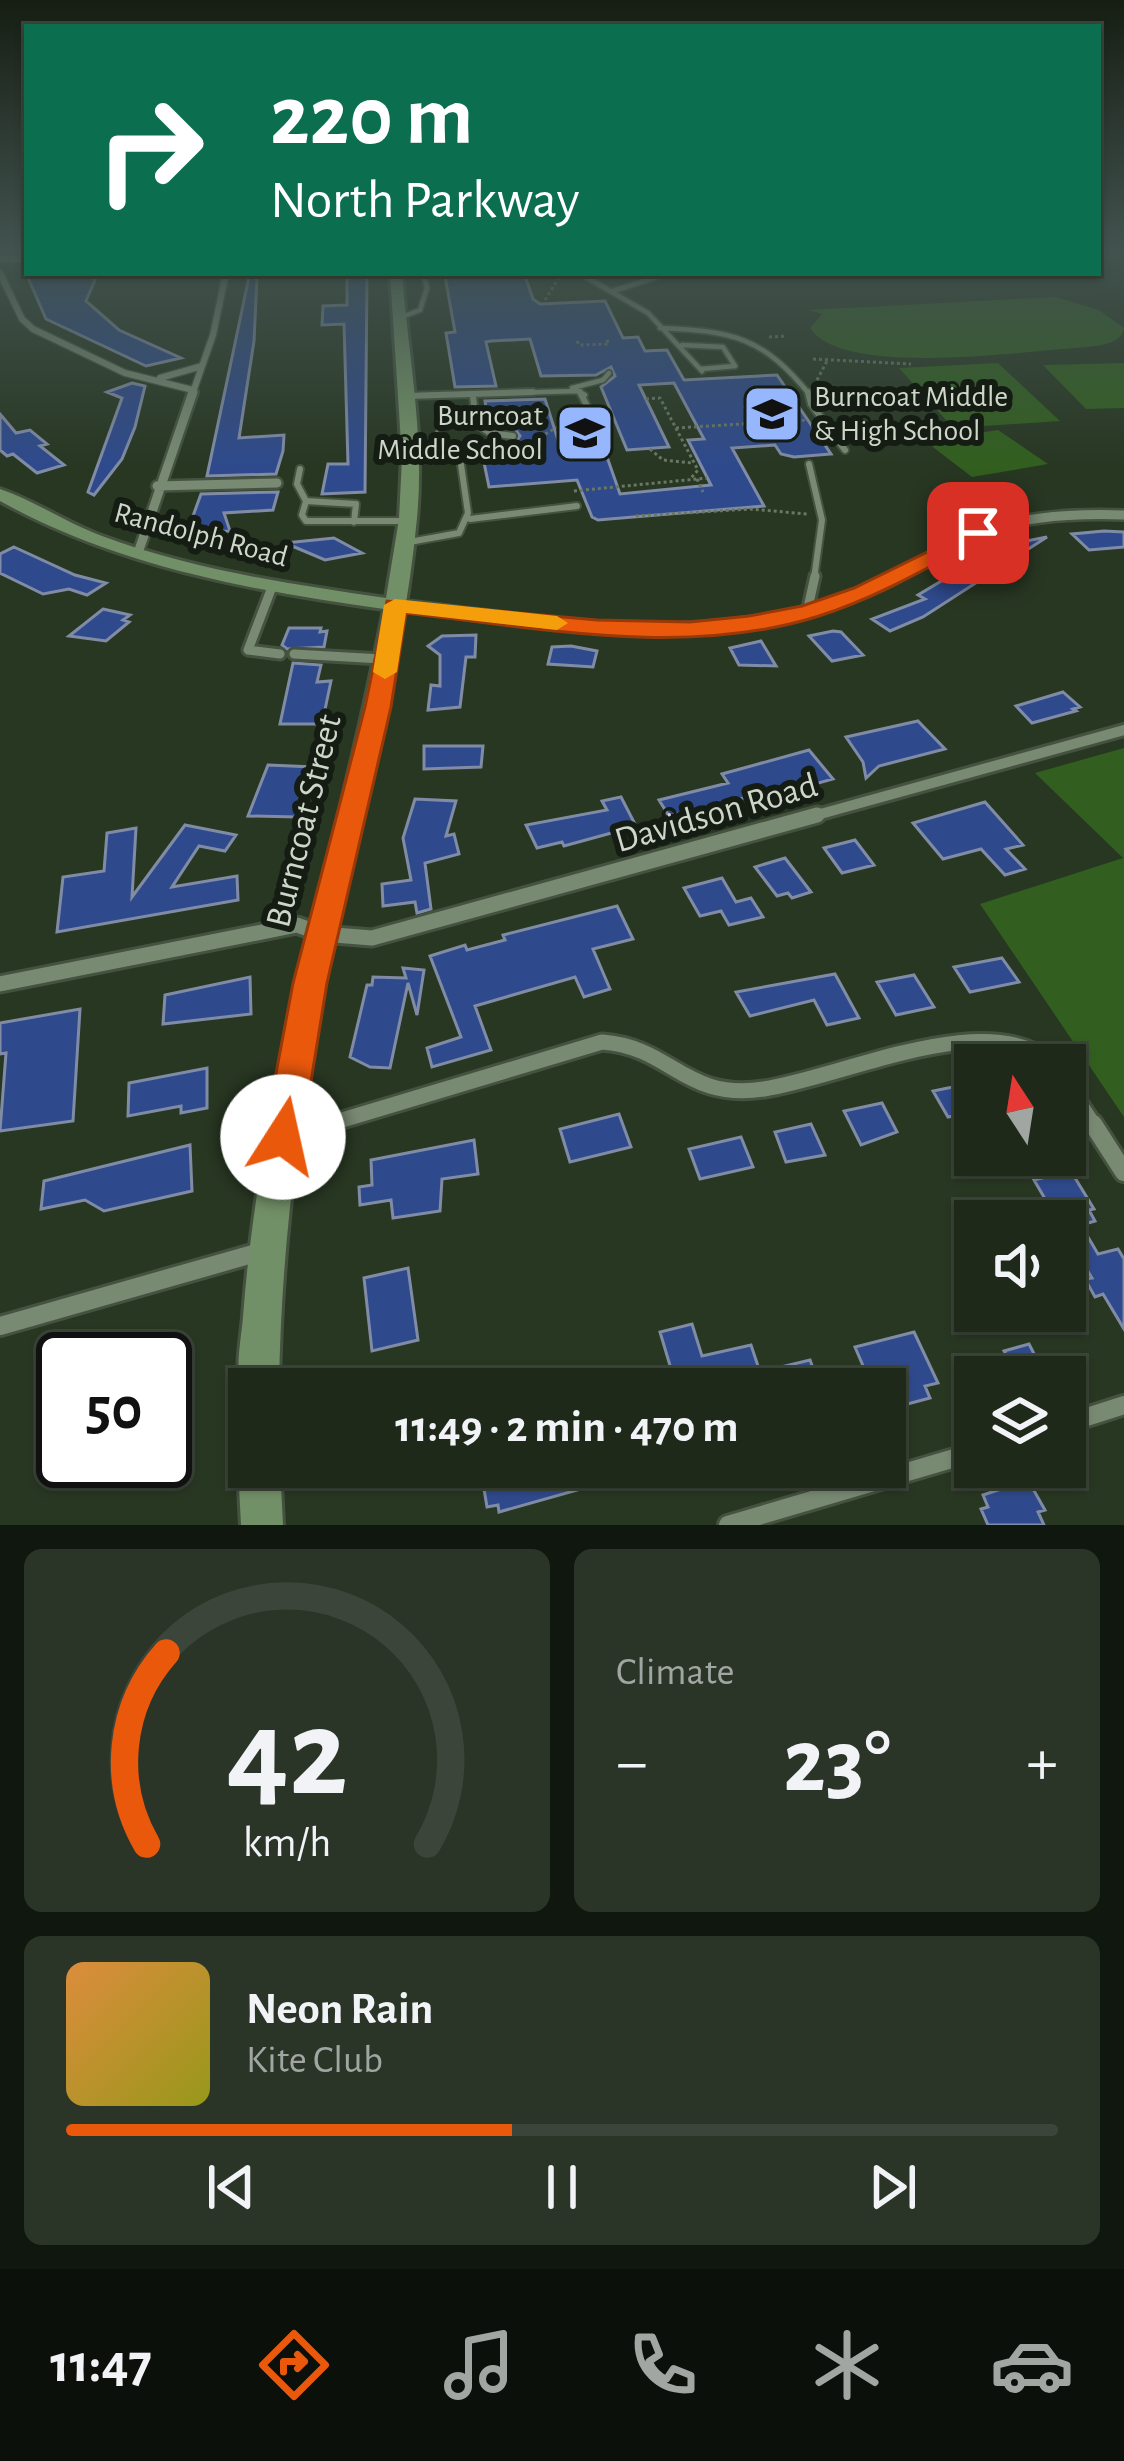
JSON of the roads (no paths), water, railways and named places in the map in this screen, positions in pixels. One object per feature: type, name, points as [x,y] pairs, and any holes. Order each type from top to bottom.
[{"type":"main road","name":"Burncoat Street","points":[[260,1368],[263,1251],[322,934],[388,659],[418,448],[406,396],[399,323]]},
{"type":"main road","name":"Randolph Road","points":[[0,494],[76,532],[138,553],[272,586],[395,605]]},
{"type":"main road","points":[[260,1488],[262,1525]]},
{"type":"street","points":[[27,323],[112,368],[194,390]]},
{"type":"street","points":[[138,553],[213,323]]},
{"type":"street","points":[[147,379],[202,366]]},
{"type":"street","points":[[157,487],[277,483]]},
{"type":"street","points":[[395,605],[650,629],[749,623],[807,612],[892,580],[945,547],[988,529],[1062,516],[1124,515]]},
{"type":"street","name":"Davidson Road","points":[[0,984],[297,925],[322,934],[372,938],[1124,730]]},
{"type":"street","points":[[283,1137],[602,1042],[645,1047],[691,1081],[718,1091],[772,1087],[952,1042],[982,1039],[1024,1044]]},
{"type":"street","points":[[1086,1113],[1124,1172]]},
{"type":"street","points":[[0,1326],[263,1251]]},
{"type":"street","points":[[1086,1418],[1124,1406]]},
{"type":"street","points":[[728,1525],[954,1458]]},
{"type":"lane","points":[[655,323],[682,345],[701,370],[735,366],[723,347],[682,345]]},
{"type":"lane","points":[[661,328],[724,332],[756,340],[788,367],[845,450]]},
{"type":"lane","points":[[563,393],[603,380],[609,373]]},
{"type":"lane","points":[[406,396],[585,395],[597,426]]},
{"type":"lane","points":[[473,397],[476,424],[490,433],[513,436]]},
{"type":"lane","points":[[300,469],[297,484],[306,501],[302,515],[306,521],[354,522],[450,539],[466,529],[470,519],[460,458],[453,452],[418,448]]},
{"type":"lane","points":[[807,612],[825,515],[809,464]]},
{"type":"lane","points":[[306,501],[349,500],[356,504],[354,522]]},
{"type":"lane","points":[[470,519],[575,506]]},
{"type":"lane","points":[[272,586],[262,602],[248,650],[280,654]]},
{"type":"lane","points":[[294,654],[388,659]]},
{"type":"place","name":"Burncoat Middle & High School","points":[[772,414]]},
{"type":"place","name":"Burncoat Middle School","points":[[585,433]]}]
